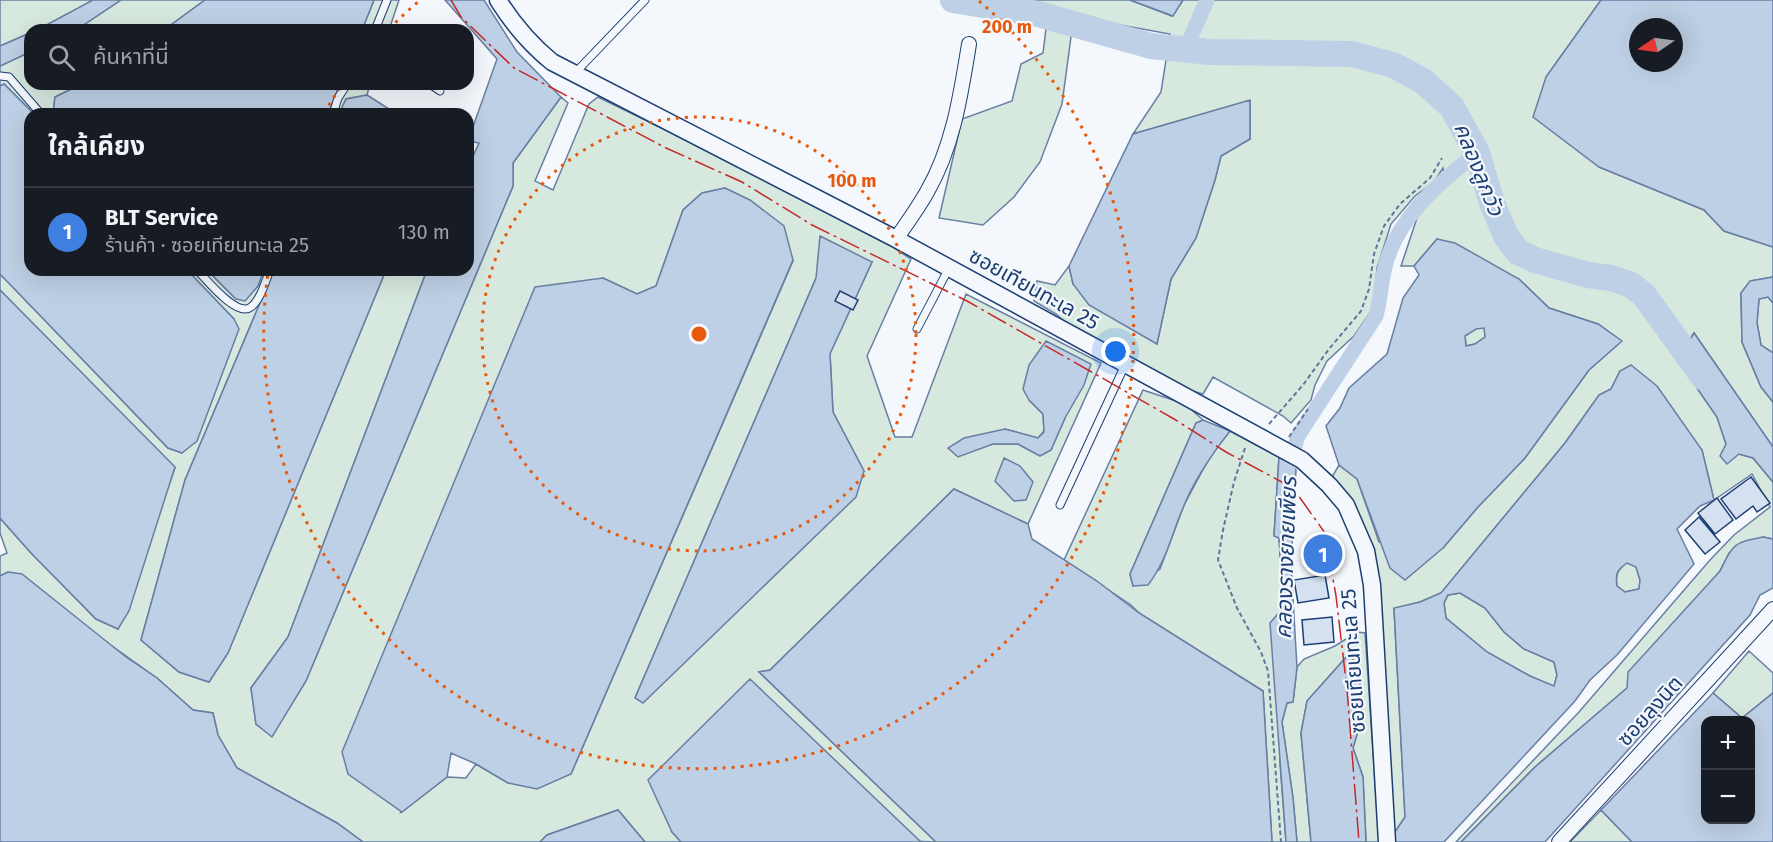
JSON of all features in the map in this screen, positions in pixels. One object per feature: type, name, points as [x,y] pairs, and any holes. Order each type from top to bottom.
[{"type":"street","name":"ซอยเทียนทะเล 25","points":[[498,0],[516,27],[535,48],[552,62],[901,242],[1125,365],[1256,433],[1302,460],[1329,485],[1346,505],[1356,524],[1366,551],[1372,585],[1387,842]]},
{"type":"street","points":[[901,242],[939,169],[960,101],[969,44]]},
{"type":"street","name":"ซอยลุงนิต","points":[[1559,842],[1773,609]]},
{"type":"lane","points":[[377,24],[387,0]]},
{"type":"lane","points":[[574,74],[645,0]]},
{"type":"lane","points":[[0,76],[9,76],[36,108]]},
{"type":"lane","points":[[335,108],[343,90]]},
{"type":"lane","points":[[917,329],[949,268]]},
{"type":"lane","points":[[203,276],[232,305],[244,310],[256,302],[267,276]]},
{"type":"lane","points":[[1060,505],[1125,365]]},
{"type":"path","points":[[1281,842],[1268,671],[1261,652],[1237,608],[1218,560],[1234,482],[1256,433],[1303,385],[1360,311],[1369,289],[1374,254],[1384,226],[1400,204],[1431,178],[1442,159]]},
{"type":"path","points":[[1285,449],[1294,428],[1308,409]]},
{"type":"shaded area","points":[[0,0],[93,0],[52,24],[24,24],[24,36],[0,46]]},
{"type":"shaded area","points":[[121,0],[205,0],[172,24],[85,24]]},
{"type":"shaded area","points":[[374,0],[399,0],[391,24],[364,24]]},
{"type":"shaded area","points":[[984,0],[1130,0],[1172,16],[1183,0],[1601,0],[1546,77],[1599,167],[1704,210],[1724,231],[1773,247],[1773,277],[1751,281],[1741,293],[1742,342],[1761,387],[1773,402],[1773,447],[1694,333],[1680,356],[1697,388],[1717,417],[1726,444],[1739,454],[1753,458],[1773,482],[1773,539],[1763,537],[1729,553],[1720,571],[1627,688],[1535,767],[1461,842],[1456,842],[1579,712],[1710,560],[1734,535],[1770,507],[1752,474],[1714,500],[1702,450],[1620,371],[1611,389],[1599,395],[1565,443],[1441,593],[1394,609],[1405,817],[1393,835],[1375,563],[1332,477],[1339,465],[1357,479],[1379,542],[1443,548],[1525,458],[1589,370],[1621,341],[1598,324],[1549,308],[1519,279],[1437,239],[1414,266],[1401,266],[1419,212],[1446,186],[1443,168],[1434,182],[1415,196],[1391,224],[1377,268],[1374,307],[1354,336],[1327,361],[1315,385],[1311,400],[1291,423],[1283,416],[1213,377],[1203,394],[1186,389],[1072,328],[1056,314],[1034,301],[1037,281],[1055,285],[1069,266],[1073,284],[1157,344],[1171,279],[1196,238],[1221,156],[1250,139],[1250,101],[1133,134],[1161,92],[1170,34],[1099,21],[1071,37],[1062,104],[1040,162],[1014,197],[983,225],[939,218],[962,119],[1012,101],[1021,64],[1043,53],[1048,12]]},
{"type":"shaded area","points":[[24,55],[24,90],[70,90],[55,97],[54,108],[28,108],[4,84],[0,86],[0,66]]},
{"type":"shaded area","points":[[338,90],[368,90],[367,95],[346,99],[342,108],[330,108]]},
{"type":"shaded area","points":[[561,97],[568,103],[535,181],[553,190],[589,104],[598,97],[882,240],[911,259],[867,356],[895,437],[912,437],[966,294],[1101,363],[1028,524],[954,489],[770,670],[759,672],[936,842],[672,832],[681,842],[645,842],[618,810],[547,835],[540,842],[363,842],[337,823],[237,768],[218,735],[213,713],[193,710],[157,678],[8,572],[0,576],[0,556],[7,553],[0,533],[0,518],[96,619],[118,629],[175,468],[0,290],[0,274],[168,448],[182,453],[234,319],[193,276],[213,276],[236,299],[257,286],[261,276],[271,276],[185,480],[141,640],[179,672],[209,682],[228,653],[384,276],[425,276],[288,637],[251,688],[256,724],[272,736],[306,681],[513,186],[513,163]],"holes":[[[725,188],[793,261],[571,774],[508,783],[476,764],[466,778],[447,777],[401,812],[603,278],[637,294],[656,286],[683,210],[702,193]],[[872,262],[830,353],[833,412],[864,471],[635,698],[816,278]],[[1029,400],[1065,418],[1051,450],[1040,456],[1018,444],[993,444],[1005,429],[1038,438],[1044,431],[1043,414]]]},
{"type":"shaded area","points":[[1768,297],[1773,303],[1773,353],[1761,345],[1757,323],[1759,299]]},
{"type":"shaded area","points":[[1476,328],[1485,328],[1485,337],[1475,344],[1466,346],[1465,336]]},
{"type":"shaded area","points":[[1143,390],[1185,404],[1203,420],[1196,423],[1130,574],[1133,586],[1160,569],[1184,505],[1212,453],[1230,431],[1279,457],[1274,535],[1279,537],[1283,608],[1280,763],[1286,842],[1272,842],[1263,691],[1139,613],[1131,605],[1064,560]]},
{"type":"shaded area","points":[[1627,562],[1636,567],[1640,580],[1639,589],[1625,592],[1617,586],[1616,578],[1619,570]]},
{"type":"shaded area","points":[[1460,593],[1485,608],[1504,632],[1524,649],[1554,662],[1557,675],[1554,687],[1487,652],[1446,618],[1444,603],[1448,595]]},
{"type":"shaded area","points":[[1357,632],[1365,633],[1379,842],[1366,842],[1363,777],[1353,748],[1363,714],[1358,666],[1349,654],[1307,701],[1301,733],[1311,842],[1297,842],[1282,722],[1287,703],[1293,702],[1297,667],[1304,659],[1335,646]]},
{"type":"shaded area","points":[[1749,651],[1773,673],[1773,693],[1744,716],[1740,716],[1713,693]]},
{"type":"shaded area","points":[[1601,810],[1632,842],[1570,842]]},
{"type":"water","points":[[93,0],[121,0],[85,24],[48,24]]},
{"type":"water","points":[[205,0],[374,0],[364,24],[172,24]]},
{"type":"water","points":[[445,0],[484,0],[517,52],[561,97],[513,163],[513,186],[306,681],[272,737],[256,724],[251,688],[288,637],[425,276],[474,276],[474,154],[479,143],[474,142],[474,124],[497,59],[474,33],[474,24],[466,24]]},
{"type":"water","points":[[1130,0],[1183,0],[1173,16]]},
{"type":"water","points":[[1601,0],[1773,0],[1773,247],[1724,231],[1704,210],[1599,167],[1533,117],[1546,77]]},
{"type":"water","points":[[24,36],[24,55],[0,66],[0,46]]},
{"type":"water","points":[[4,84],[28,108],[24,108],[24,276],[193,276],[234,319],[239,329],[197,441],[182,453],[168,448],[0,274],[0,86]]},
{"type":"water","points":[[70,90],[338,90],[330,108],[54,108],[55,97]]},
{"type":"water","points":[[367,95],[388,108],[342,108],[346,99]]},
{"type":"water","points":[[1250,100],[1250,139],[1221,156],[1196,238],[1171,279],[1157,344],[1089,305],[1073,284],[1069,266],[1133,134]]},
{"type":"water","points":[[725,188],[750,200],[784,226],[793,260],[571,774],[537,789],[508,783],[476,764],[451,753],[447,777],[402,812],[348,774],[342,752],[535,287],[603,278],[637,294],[656,286],[683,210],[702,193]]},
{"type":"water","points":[[820,236],[872,262],[830,354],[833,412],[864,471],[856,497],[643,703],[635,698],[816,278]]},
{"type":"water","points":[[1437,239],[1455,243],[1519,279],[1549,308],[1598,324],[1622,341],[1589,370],[1525,458],[1443,548],[1405,580],[1390,568],[1357,479],[1339,465],[1326,426],[1340,408],[1349,388],[1387,354],[1403,298],[1419,275],[1414,266]],"holes":[[[1484,328],[1485,337],[1475,344],[1466,346],[1465,336],[1476,329]]]},
{"type":"water","points":[[213,276],[262,276],[258,286],[245,301],[236,299]]},
{"type":"water","points":[[271,276],[384,276],[228,653],[209,682],[179,672],[141,640],[185,480]]},
{"type":"water","points":[[1773,277],[1773,303],[1768,297],[1759,299],[1757,323],[1761,345],[1773,353],[1773,402],[1761,387],[1742,342],[1741,293],[1750,281]]},
{"type":"water","points":[[0,290],[175,467],[129,611],[118,629],[96,619],[0,518]]},
{"type":"water","points":[[1694,333],[1773,447],[1773,482],[1753,458],[1739,454],[1727,464],[1720,456],[1726,444],[1717,417],[1697,388],[1680,356]]},
{"type":"water","points":[[1046,341],[1091,364],[1084,385],[1065,418],[1051,450],[1040,456],[1018,444],[993,444],[958,457],[948,448],[964,438],[1005,429],[1038,438],[1044,432],[1043,414],[1029,400],[1023,389],[1029,365]]},
{"type":"water","points":[[1631,365],[1657,386],[1702,450],[1714,500],[1700,506],[1677,529],[1694,564],[1617,655],[1590,680],[1575,701],[1444,842],[1394,842],[1393,835],[1405,817],[1394,608],[1420,602],[1441,593],[1565,443],[1599,395],[1611,389],[1620,371]],"holes":[[[1627,563],[1636,567],[1640,580],[1639,589],[1625,592],[1617,586],[1616,578],[1619,570]],[[1460,593],[1485,608],[1504,632],[1524,649],[1554,662],[1557,675],[1554,686],[1530,676],[1487,652],[1446,618],[1444,603],[1448,595]]]},
{"type":"water","points":[[1203,420],[1230,431],[1192,487],[1154,576],[1148,585],[1133,586],[1130,574],[1196,423]]},
{"type":"water","points":[[1279,457],[1296,469],[1291,565],[1297,667],[1293,702],[1287,703],[1282,722],[1297,842],[1286,842],[1270,623],[1283,608],[1279,538],[1274,536]]},
{"type":"water","points":[[1004,458],[1020,466],[1033,482],[1026,500],[1014,501],[995,481]]},
{"type":"water","points":[[954,489],[1028,524],[1032,539],[1097,581],[1139,613],[1263,691],[1272,842],[936,842],[759,672],[770,670]]},
{"type":"water","points":[[1763,537],[1773,539],[1773,588],[1760,595],[1750,615],[1545,842],[1461,842],[1535,767],[1627,688],[1628,672],[1720,571],[1732,550],[1740,543]]},
{"type":"water","points":[[8,572],[22,574],[126,657],[157,678],[193,710],[213,713],[218,735],[237,768],[337,823],[363,842],[0,842],[0,576]]},
{"type":"water","points":[[1349,654],[1358,666],[1363,714],[1353,748],[1363,777],[1366,842],[1311,842],[1301,733],[1307,701]]},
{"type":"water","points":[[750,679],[921,842],[681,842],[672,832],[648,780]]},
{"type":"water","points":[[1713,693],[1740,716],[1701,716],[1701,824],[1755,824],[1755,716],[1744,716],[1773,693],[1773,842],[1632,842],[1601,810]]},
{"type":"water","points":[[618,810],[645,842],[540,842],[547,835]]},
{"type":"building","points":[[840,291],[858,300],[853,310],[835,301]]},
{"type":"building","points":[[1751,477],[1770,503],[1757,512],[1753,506],[1736,519],[1721,499]]},
{"type":"building","points":[[1717,498],[1733,520],[1715,534],[1698,513]]},
{"type":"building","points":[[1699,517],[1720,542],[1705,554],[1685,530]]},
{"type":"building","points":[[1332,545],[1335,558],[1315,562],[1312,549]]},
{"type":"building","points":[[1325,575],[1329,598],[1298,603],[1294,580]]},
{"type":"building","points":[[1332,617],[1334,642],[1304,645],[1302,620]]},
{"type":"waterway","name":"คลองลูกวัว","points":[[953,0],[1038,14],[1151,46],[1210,52],[1352,54],[1393,65],[1423,81],[1452,107],[1477,153],[1492,203],[1506,236],[1518,252],[1535,260],[1631,285],[1644,295],[1704,378]]},
{"type":"waterway","points":[[1186,48],[1207,0]]},
{"type":"waterway","name":"คลองรางยายเพียร","points":[[1289,465],[1298,436],[1376,316],[1384,271],[1397,236],[1433,190],[1477,153]]},
{"type":"power","points":[[451,0],[461,17],[468,24]]},
{"type":"power","points":[[474,30],[514,68],[666,148],[742,182],[812,225],[967,301],[1174,419],[1226,452],[1293,488],[1325,533],[1336,596],[1347,689],[1359,842]]},
{"type":"place","name":"BLT Service","points":[[1323,554]]}]
